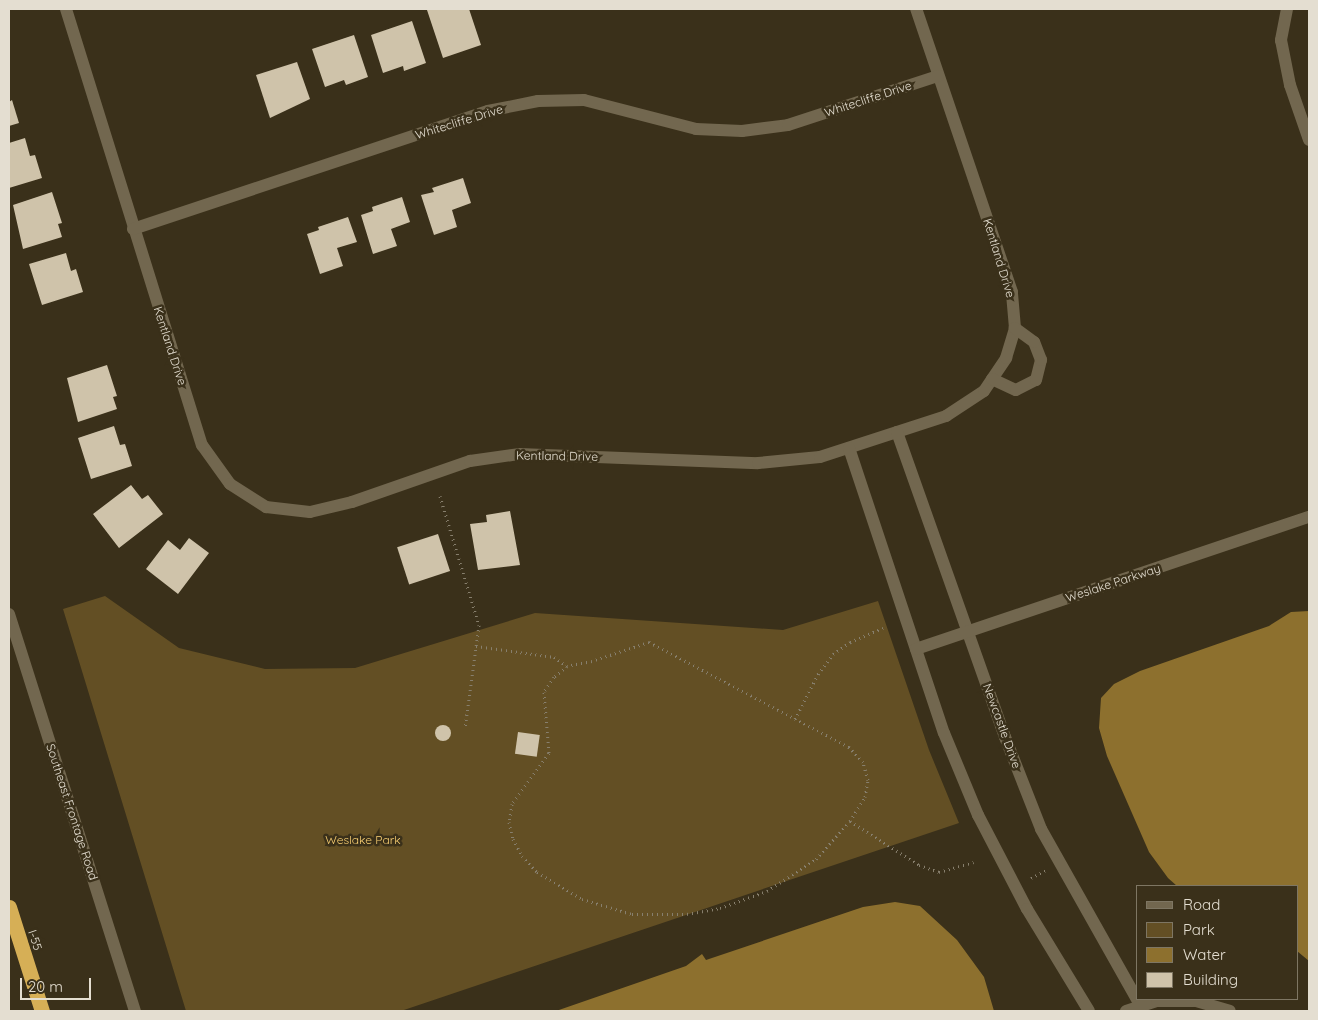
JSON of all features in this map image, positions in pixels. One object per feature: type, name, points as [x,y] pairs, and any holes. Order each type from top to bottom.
[{"type":"highway","name":"I-55","points":[[9,907],[42,1011]]},
{"type":"street","name":"Kentland Drive","points":[[66,9],[133,229],[202,445],[230,484],[266,507],[310,512],[352,502],[470,461],[519,454],[758,463],[820,457],[946,416],[984,391],[1006,358],[1015,328],[1012,292],[916,9]]},
{"type":"street","points":[[1287,9],[1281,40],[1290,85],[1309,140]]},
{"type":"street","name":"Whitecliffe Drive","points":[[133,229],[488,110],[538,100],[584,100],[696,129],[742,131],[788,125],[938,76]]},
{"type":"street","points":[[992,379],[1016,390],[1036,380],[1041,360],[1034,342],[1015,328]]},
{"type":"street","name":"Newcastle Drive","points":[[897,432],[968,631],[1042,829],[1136,998]]},
{"type":"street","points":[[849,448],[944,733],[978,815],[1027,909],[1089,1011]]},
{"type":"street","name":"Weslake Parkway","points":[[916,649],[1309,517]]},
{"type":"street","name":"Southeast Frontage Road","points":[[9,614],[135,1011]]},
{"type":"street","name":"Newcastle Drive","points":[[1137,1000],[1140,1005]]},
{"type":"street","points":[[1126,1011],[1157,1001],[1196,1001],[1230,1011]]},
{"type":"path","points":[[440,496],[479,625],[465,728]]},
{"type":"path","points":[[795,719],[818,674],[833,654],[856,639],[883,628]]},
{"type":"path","points":[[649,642],[795,719],[848,748],[863,762],[868,780],[865,797],[850,821],[816,859],[767,891],[720,908],[687,914],[632,914],[609,909],[559,888],[522,856],[512,839],[509,822],[512,804],[549,753],[544,692],[554,677],[567,666],[592,662],[649,642]]},
{"type":"path","points":[[476,646],[554,657],[567,666]]},
{"type":"path","points":[[850,821],[919,865],[939,872],[974,862]]},
{"type":"path","points":[[1024,882],[1052,867]]},
{"type":"green space","name":"Weslake Park","points":[[105,596],[179,648],[265,669],[355,668],[535,613],[783,630],[878,601],[929,750],[959,823],[401,1011],[186,1011],[63,609]]},
{"type":"water","points":[[1309,611],[1309,961],[1298,952],[1298,885],[1176,885],[1168,878],[1149,852],[1107,756],[1099,728],[1101,698],[1114,684],[1140,671],[1269,626],[1291,612]]},
{"type":"water","points":[[895,902],[920,906],[957,940],[984,977],[994,1011],[556,1011],[686,966],[702,954],[706,960],[863,907]]},
{"type":"building","points":[[469,9],[481,45],[443,58],[427,10]]},
{"type":"building","points":[[412,21],[426,63],[404,71],[403,66],[383,73],[371,35]]},
{"type":"building","points":[[354,35],[368,77],[346,85],[344,80],[325,87],[312,49]]},
{"type":"building","points":[[297,62],[310,99],[270,118],[256,75]]},
{"type":"building","points":[[12,100],[19,123],[9,126],[9,102]]},
{"type":"building","points":[[25,138],[30,156],[35,155],[42,178],[9,188],[9,143]]},
{"type":"building","points":[[463,178],[471,203],[452,210],[457,227],[434,235],[421,195],[434,192],[432,188]]},
{"type":"building","points":[[52,192],[62,223],[58,224],[62,237],[23,249],[13,205]]},
{"type":"building","points":[[402,197],[410,222],[391,229],[397,246],[373,254],[361,215],[373,211],[372,207]]},
{"type":"building","points":[[348,217],[357,242],[337,248],[343,266],[320,274],[307,234],[319,230],[318,227]]},
{"type":"building","points":[[66,253],[71,271],[76,269],[83,292],[42,305],[29,264]]},
{"type":"building","points":[[107,365],[117,396],[113,397],[117,409],[78,422],[67,378]]},
{"type":"building","points":[[114,426],[120,445],[125,444],[132,466],[91,479],[78,438]]},
{"type":"building","points":[[131,485],[142,499],[148,495],[163,514],[119,548],[93,514]]},
{"type":"building","points":[[510,511],[520,565],[478,570],[470,524],[487,522],[486,515]]},
{"type":"building","points":[[438,534],[450,571],[409,584],[397,547]]},
{"type":"building","points":[[189,538],[209,553],[178,594],[146,569],[168,540],[180,550]]},
{"type":"building","points":[[443,725],[451,733],[443,741],[435,733]]},
{"type":"building","points":[[518,732],[540,735],[537,757],[515,754]]}]
